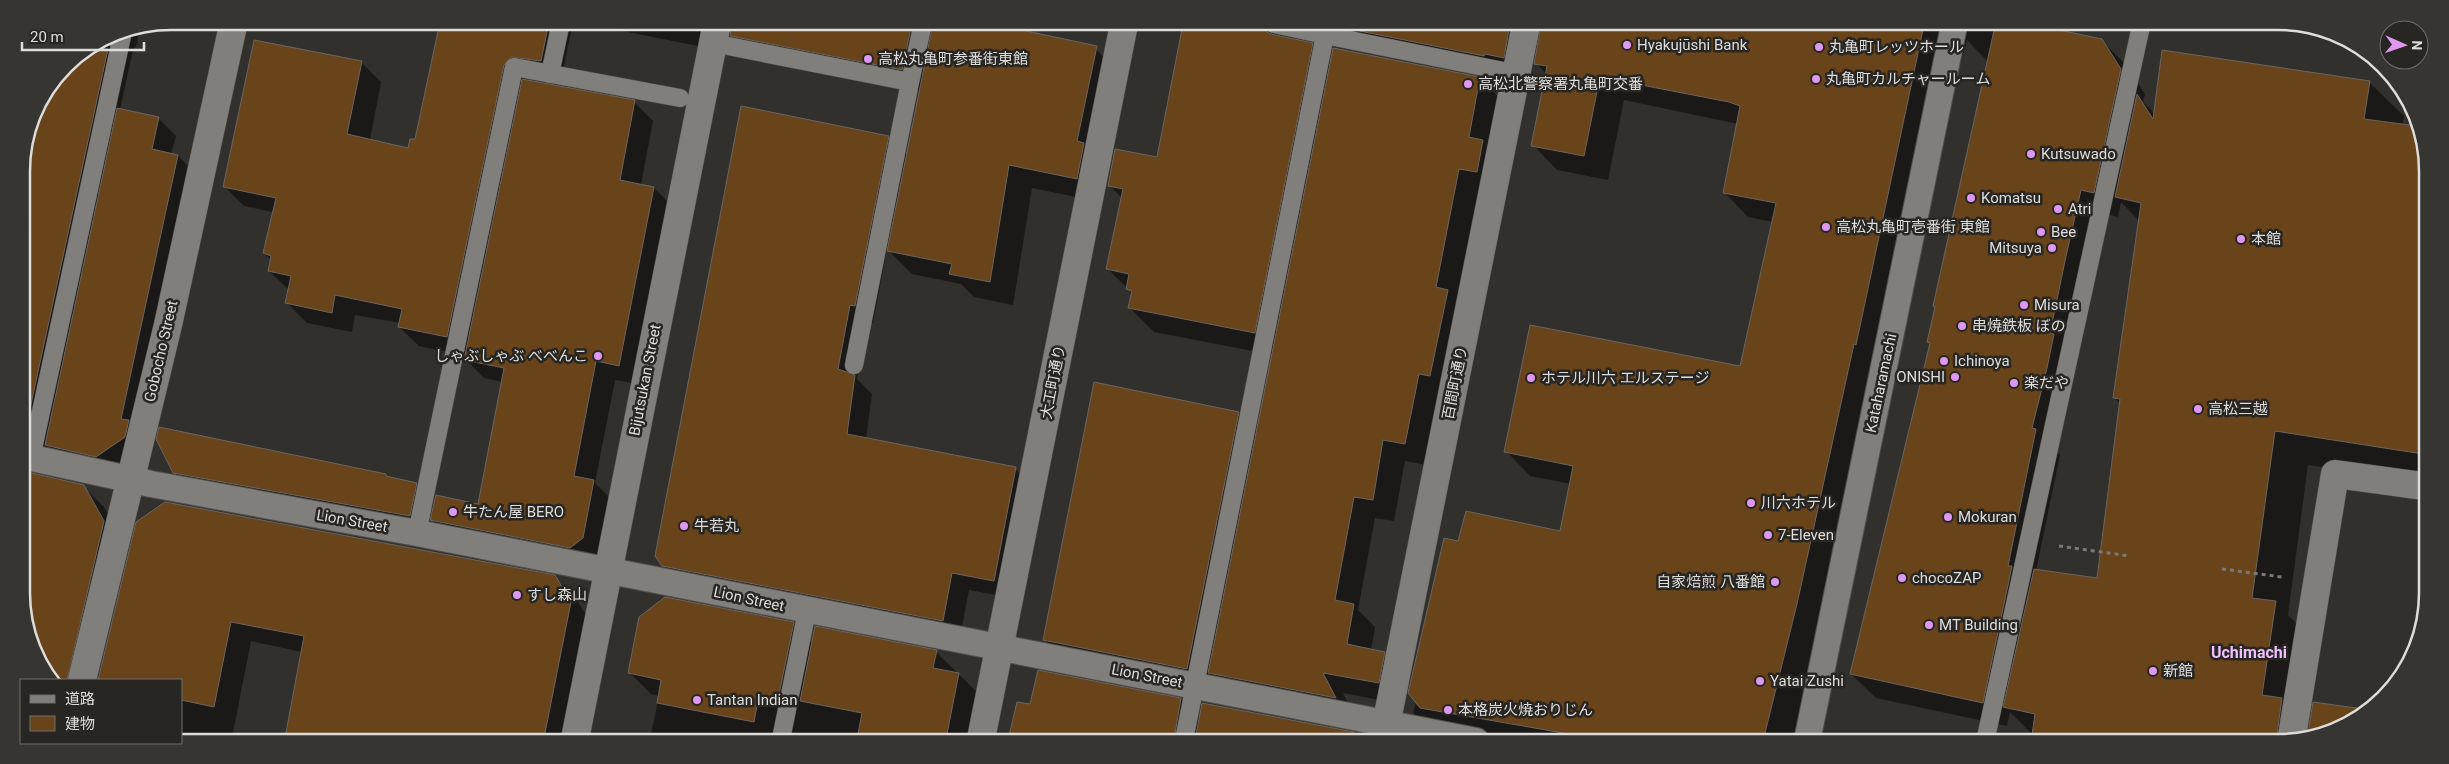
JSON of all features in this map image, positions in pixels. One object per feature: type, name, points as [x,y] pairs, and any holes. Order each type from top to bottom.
[{"type":"street","name":"Gobocho Street","points":[[82,679],[168,324],[232,30]]},
{"type":"street","name":"大工町通り","points":[[983,734],[1123,30]]},
{"type":"street","name":"百間町通り","points":[[1385,732],[1518,74],[1525,30]]},
{"type":"street","name":"Kataharamachi","points":[[1809,734],[1953,30]]},
{"type":"street","name":"Bijutsukan Street","points":[[576,734],[715,33]]},
{"type":"street","name":"Lion Street","points":[[30,458],[130,479],[1001,647],[1195,686],[1385,732],[1405,734]]},
{"type":"street","points":[[2292,733],[2335,474],[2419,485]]},
{"type":"lane","points":[[550,74],[559,30]]},
{"type":"lane","points":[[854,365],[921,30]]},
{"type":"lane","points":[[1302,30],[1518,74]]},
{"type":"lane","points":[[1987,734],[2140,30]]},
{"type":"lane","points":[[715,33],[910,82]]},
{"type":"lane","points":[[1185,734],[1325,35]]},
{"type":"lane","points":[[30,444],[121,40]]},
{"type":"lane","points":[[416,533],[514,67],[680,98]]},
{"type":"lane","points":[[782,734],[807,611]]},
{"type":"path","points":[[2053,545],[2130,556]]},
{"type":"path","points":[[2222,569],[2288,578]]},
{"type":"building","points":[[438,30],[547,30],[541,61],[511,57],[504,65],[447,337],[398,327],[402,309],[335,295],[332,313],[285,303],[291,276],[268,271],[271,256],[263,253],[276,198],[223,187],[254,40],[362,61],[347,134],[408,148],[410,139],[415,139]]},
{"type":"building","name":"高松丸亀町参番街東館","points":[[731,30],[911,30],[902,70],[730,36]]},
{"type":"building","points":[[932,30],[1022,30],[1097,46],[1077,141],[1084,143],[1077,179],[1009,165],[990,282],[949,274],[952,264],[887,251]]},
{"type":"building","points":[[1182,30],[1266,30],[1271,34],[1313,43],[1255,333],[1128,308],[1132,291],[1126,289],[1129,274],[1106,269],[1123,189],[1108,186],[1115,149],[1157,157]]},
{"type":"building","points":[[1355,30],[1509,30],[1504,58],[1485,54],[1484,56]]},
{"type":"building","points":[[1540,30],[1923,30],[1856,345],[1854,344],[1797,604],[1765,734],[1569,734],[1420,708],[1408,693],[1444,538],[1458,541],[1466,511],[1560,531],[1573,466],[1504,452],[1530,325],[1740,366],[1776,203],[1723,193],[1740,106],[1729,102],[1600,77],[1584,156],[1531,146],[1547,66],[1534,64]]},
{"type":"building","points":[[1994,30],[2059,30],[2102,39],[2121,69],[2094,193],[2081,190],[2065,261],[2050,333],[2054,334],[2032,428],[2036,429],[2008,566],[2012,566],[1983,703],[1850,674],[1930,343],[1927,342],[1935,307],[1933,306]]},
{"type":"building","points":[[1333,48],[1480,77],[1469,137],[1483,140],[1477,172],[1459,169],[1436,287],[1448,290],[1430,376],[1419,374],[1405,444],[1383,440],[1373,500],[1354,497],[1335,600],[1354,604],[1347,644],[1385,652],[1379,683],[1323,673],[1336,698],[1208,673]]},
{"type":"building","points":[[100,49],[108,49],[30,409],[30,162],[33,143],[41,117],[59,85],[78,65]]},
{"type":"building","name":"高松三越","points":[[2162,50],[2370,81],[2364,119],[2412,125],[2418,152],[2419,453],[2275,431],[2252,598],[2276,601],[2262,695],[2282,698],[2277,734],[2032,734],[2035,714],[2003,707],[2034,569],[2097,578],[2120,399],[2113,398],[2141,203],[2115,197],[2137,94],[2153,119]]},
{"type":"building","points":[[522,79],[635,100],[620,180],[654,187],[619,366],[596,361],[574,476],[594,480],[583,538],[570,548],[430,520],[436,495],[478,504],[504,368],[464,360]]},
{"type":"building","points":[[741,106],[889,136],[855,306],[850,305],[838,369],[855,375],[847,434],[1016,467],[994,581],[952,573],[943,621],[662,566],[655,556]]},
{"type":"building","points":[[117,108],[159,117],[152,149],[178,155],[121,419],[129,420],[125,437],[96,457],[45,445]]},
{"type":"building","points":[[1094,382],[1239,412],[1187,669],[1043,640]]},
{"type":"building","points":[[159,427],[386,474],[386,476],[417,483],[410,516],[173,473],[156,439]]},
{"type":"building","points":[[30,473],[84,485],[104,521],[67,679],[60,679],[37,638],[31,612]]},
{"type":"building","points":[[165,502],[555,575],[571,602],[545,734],[286,734],[304,636],[231,622],[214,707],[182,700],[182,679],[98,679],[136,522]]},
{"type":"building","points":[[665,597],[794,622],[777,704],[758,700],[754,722],[657,703],[661,680],[628,673],[639,617]]},
{"type":"building","points":[[815,626],[937,650],[933,668],[959,673],[947,734],[858,734],[862,713],[800,701]]},
{"type":"building","points":[[1038,670],[1181,698],[1175,734],[1009,734],[1017,702],[1030,704]]},
{"type":"building","points":[[2313,702],[2359,708],[2323,727],[2308,730]]},
{"type":"building","points":[[1202,703],[1354,732],[1355,734],[1196,734]]},
{"type":"place","name":"Hyakujūshi Bank","points":[[1627,45]]},
{"type":"place","name":"丸亀町レッツホール","points":[[1819,47]]},
{"type":"place","name":"高松丸亀町参番街東館","points":[[868,59]]},
{"type":"place","name":"丸亀町カルチャールーム","points":[[1816,79]]},
{"type":"place","name":"高松北警察署丸亀町交番","points":[[1468,84]]},
{"type":"place","name":"Kutsuwado","points":[[2031,154]]},
{"type":"place","name":"Komatsu","points":[[1971,198]]},
{"type":"place","name":"Atri","points":[[2058,209]]},
{"type":"place","name":"高松丸亀町壱番街 東館","points":[[1826,227]]},
{"type":"place","name":"Bee","points":[[2041,232]]},
{"type":"place","name":"本館","points":[[2241,239]]},
{"type":"place","name":"Mitsuya","points":[[2052,248]]},
{"type":"place","name":"Misura","points":[[2024,305]]},
{"type":"place","name":"串焼鉄板 ぼの","points":[[1962,326]]},
{"type":"place","name":"しゃぶしゃぶ べべんこ","points":[[598,356]]},
{"type":"place","name":"Ichinoya","points":[[1944,361]]},
{"type":"place","name":"ONISHI","points":[[1955,377]]},
{"type":"place","name":"ホテル川六 エルステージ","points":[[1531,378]]},
{"type":"place","name":"楽だや","points":[[2014,383]]},
{"type":"place","name":"高松三越","points":[[2198,409]]},
{"type":"place","name":"川六ホテル","points":[[1751,503]]},
{"type":"place","name":"牛たん屋 BERO","points":[[453,512]]},
{"type":"place","name":"Mokuran","points":[[1948,517]]},
{"type":"place","name":"牛若丸","points":[[684,526]]},
{"type":"place","name":"7-Eleven","points":[[1768,535]]},
{"type":"place","name":"chocoZAP","points":[[1902,578]]},
{"type":"place","name":"自家焙煎 八番館","points":[[1775,582]]},
{"type":"place","name":"すし森山","points":[[517,595]]},
{"type":"place","name":"MT Building","points":[[1929,625]]},
{"type":"place","name":"新館","points":[[2153,671]]},
{"type":"place","name":"Yatai Zushi","points":[[1760,681]]},
{"type":"place","name":"Tantan Indian","points":[[697,700]]},
{"type":"place","name":"本格炭火焼おりじん","points":[[1448,710]]},
{"type":"district","name":"Uchimachi","points":[[2249,652]]}]
